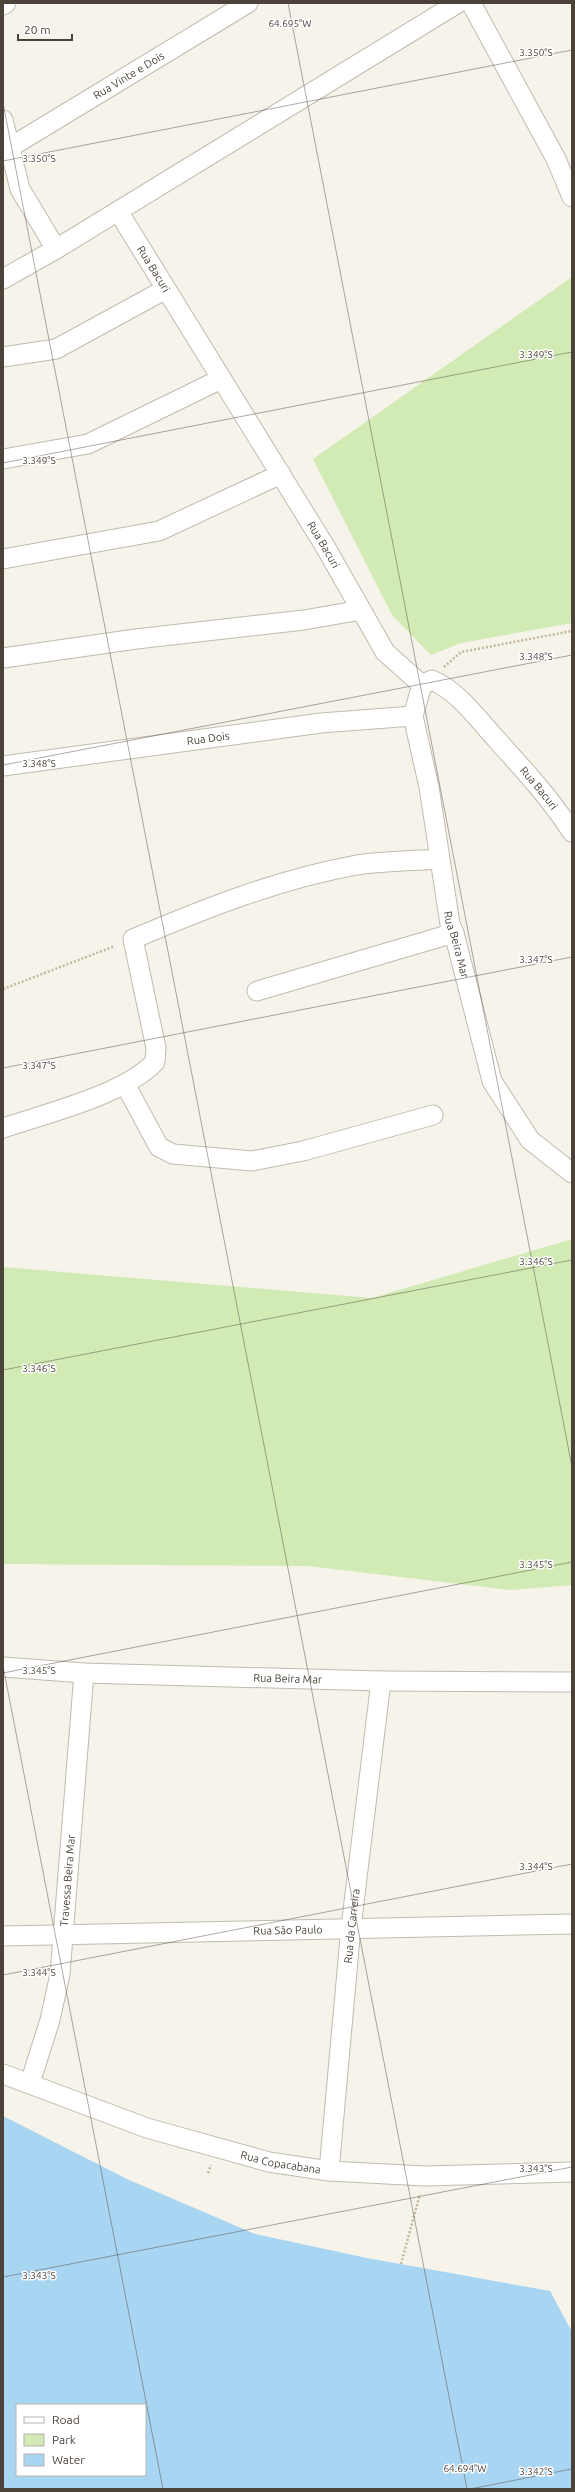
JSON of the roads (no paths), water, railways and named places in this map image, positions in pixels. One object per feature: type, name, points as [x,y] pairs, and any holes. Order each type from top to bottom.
[{"type":"street","name":"Rua Vinte e Dois","points":[[9,148],[248,3]]},
{"type":"street","points":[[3,279],[56,249],[458,3]]},
{"type":"street","points":[[471,3],[556,159],[572,197]]},
{"type":"street","points":[[3,120],[9,148],[9,177],[20,190],[56,249]]},
{"type":"street","name":"Rua Bacuri","points":[[118,211],[281,474],[385,652],[422,685],[432,680],[446,687],[470,710],[551,800],[572,832]]},
{"type":"street","points":[[3,357],[56,349],[166,290]]},
{"type":"street","points":[[3,459],[88,444],[221,379]]},
{"type":"street","points":[[3,559],[159,531],[281,474]]},
{"type":"street","points":[[3,658],[136,639],[304,620],[361,610]]},
{"type":"street","name":"Rua Beira Mar","points":[[422,685],[413,716],[429,787],[450,924],[454,933],[492,1081],[530,1140],[572,1173]]},
{"type":"street","name":"Rua Dois","points":[[3,766],[321,723],[413,716]]},
{"type":"street","points":[[3,1128],[70,1106],[125,1084],[138,1078],[155,1062],[156,1048],[133,939],[208,907],[268,886],[358,865],[439,859]]},
{"type":"street","points":[[257,991],[454,933]]},
{"type":"street","points":[[125,1084],[159,1147],[173,1154],[252,1161],[303,1151],[432,1115]]},
{"type":"street","name":"Rua Beira Mar","points":[[3,1667],[84,1673],[381,1681],[572,1682]]},
{"type":"street","name":"Travessa Beira Mar","points":[[30,2083],[50,2020],[60,1974],[84,1673]]},
{"type":"street","name":"Rua da Carreira","points":[[329,2171],[352,1927],[381,1681]]},
{"type":"street","name":"Rua São Paulo","points":[[3,1936],[62,1936],[352,1927],[572,1924]]},
{"type":"street","name":"Rua Copacabana","points":[[3,2074],[146,2128],[269,2162],[329,2171],[425,2176],[572,2172]]},
{"type":"water","points":[[3,2116],[129,2180],[255,2234],[367,2258],[550,2291],[572,2332],[572,2489],[3,2489]]}]
